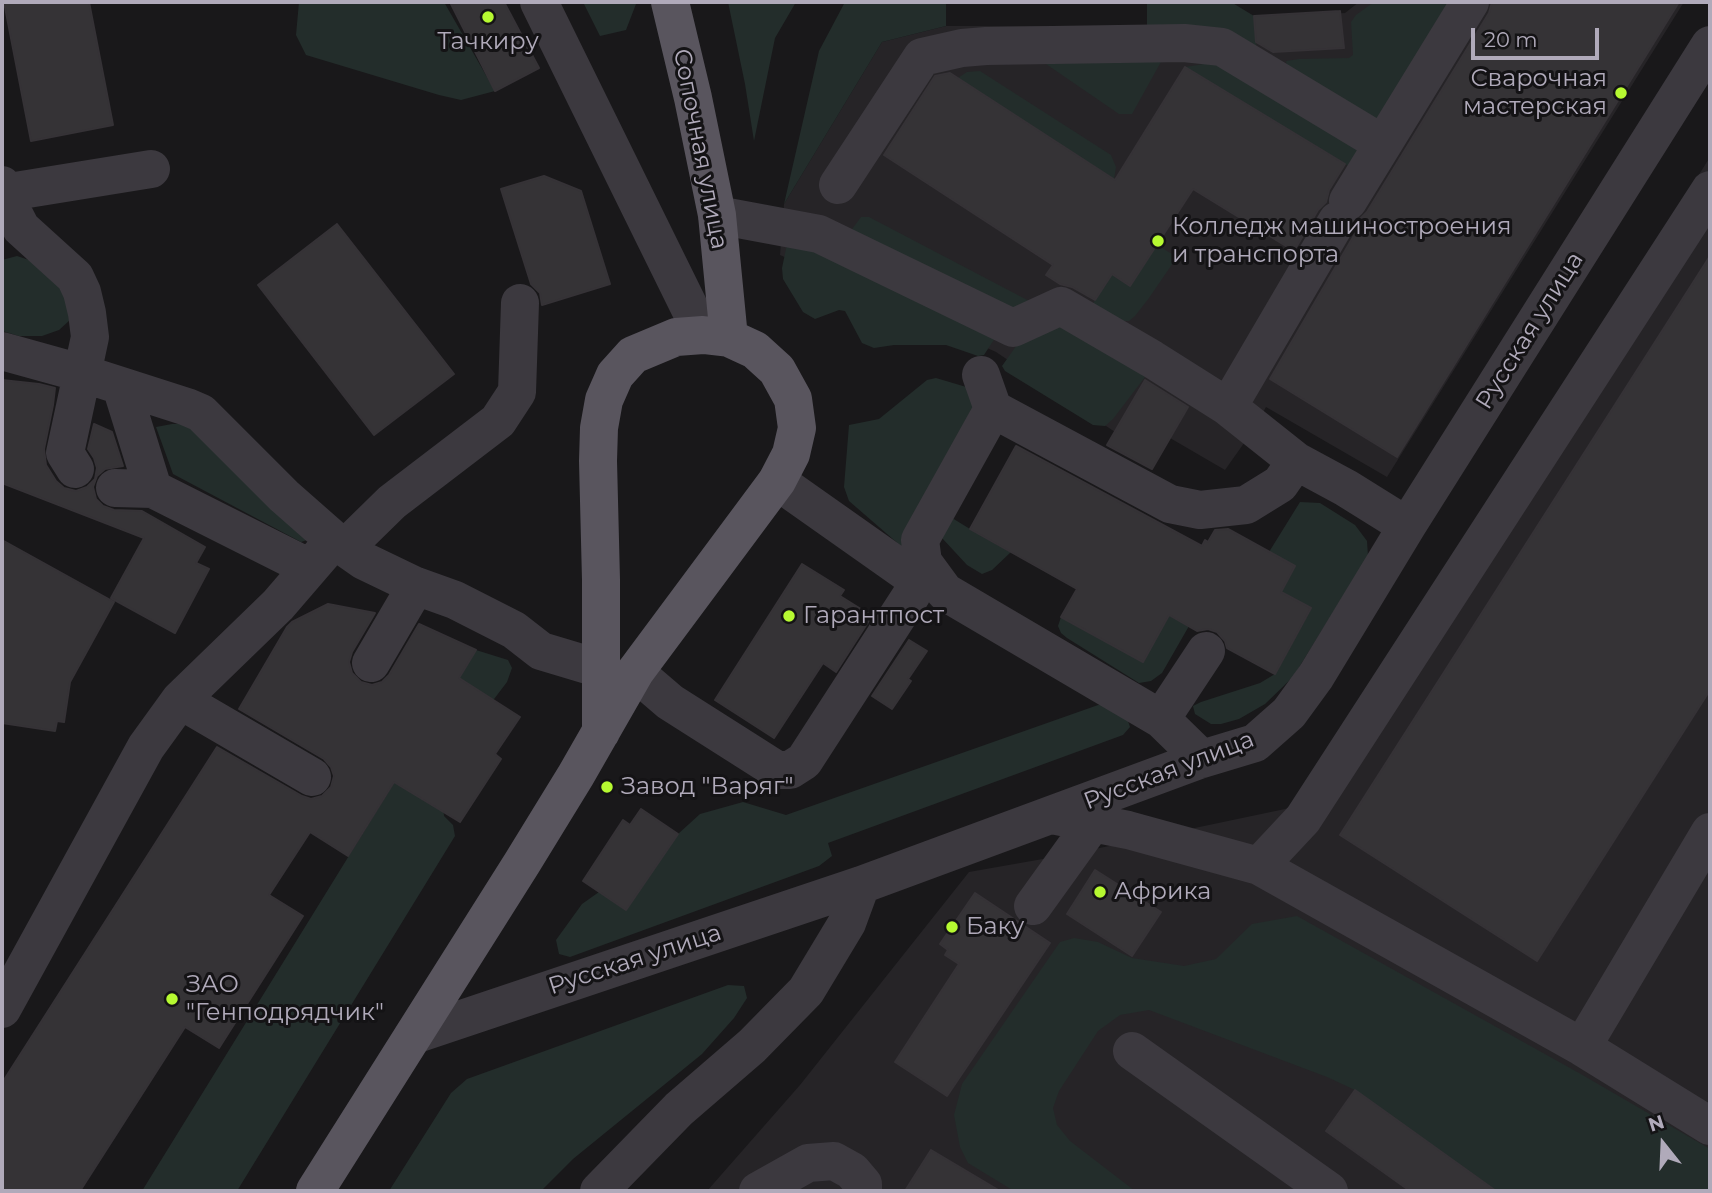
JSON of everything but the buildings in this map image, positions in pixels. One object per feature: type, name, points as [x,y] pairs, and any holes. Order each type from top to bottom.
[{"type":"main road","name":"Сопочная улица","points":[[670,2],[717,215],[716,337]]},
{"type":"main road","points":[[315,1191],[536,841],[601,732],[618,671],[598,461],[599,428],[604,400],[615,375],[633,355],[676,337],[716,337],[755,350],[778,370],[793,398],[797,428],[791,454],[777,481],[618,671]]},
{"type":"street","points":[[539,2],[716,337]]},
{"type":"street","points":[[1228,407],[1342,211],[1470,2]]},
{"type":"street","points":[[838,186],[922,57],[986,46],[1184,43],[1222,47],[1383,144]]},
{"type":"street","name":"Русская улица","points":[[414,1035],[861,885],[1202,759],[1255,743],[1289,713],[1316,676],[1407,526],[1710,45]]},
{"type":"street","points":[[75,469],[65,453],[90,337],[87,313],[75,277],[21,228],[2,189],[151,169]]},
{"type":"street","points":[[1259,866],[1303,819],[1710,190]]},
{"type":"street","points":[[717,215],[819,234],[1013,328],[1061,306],[1228,407],[1296,461],[1407,526]]},
{"type":"street","points":[[2,1009],[146,747],[180,700],[329,552],[498,421],[517,392],[520,303]]},
{"type":"street","points":[[2,351],[81,373],[201,413],[284,496],[329,552]]},
{"type":"street","points":[[121,386],[153,489]]},
{"type":"street","points":[[1202,759],[1161,719],[945,592],[923,562],[920,540],[987,392],[1170,504],[1200,510],[1246,505],[1280,484],[1296,461]]},
{"type":"street","points":[[115,488],[153,489],[329,552],[364,561],[416,586],[455,600],[514,630],[541,651],[618,671],[777,769],[790,770],[804,761],[912,594],[914,581],[906,572],[777,481]]},
{"type":"street","points":[[371,663],[416,586]]},
{"type":"street","points":[[1161,719],[1206,651]]},
{"type":"street","points":[[180,700],[312,777]]},
{"type":"street","points":[[1052,815],[1128,830],[1259,866],[1583,1047],[1710,1126]]},
{"type":"street","points":[[1033,906],[1092,824]]},
{"type":"street","points":[[1583,1047],[1710,832]]},
{"type":"street","points":[[598,1191],[679,1109],[752,1046],[806,991],[847,923],[861,885]]},
{"type":"street","points":[[1132,1051],[1329,1191]]},
{"type":"street","points":[[758,1191],[808,1163],[834,1161],[852,1171],[863,1184],[863,1191]]},
{"type":"shaded area","points":[[299,2],[444,2],[495,91],[461,100],[306,55],[296,35]]},
{"type":"shaded area","points":[[583,2],[636,4],[626,30],[600,36]]},
{"type":"shaded area","points":[[728,2],[796,2],[775,38],[754,141],[745,84]]},
{"type":"shaded area","points":[[845,2],[946,2],[946,26],[882,42],[784,204],[819,51]]},
{"type":"shaded area","points":[[1147,2],[1231,2],[1254,16],[1257,53],[1212,27],[1147,26]]},
{"type":"shaded area","name":"Колледж машиностроения и транспорта","points":[[1359,2],[1684,2],[1387,477],[1266,407],[1225,470],[1170,438],[1115,432],[996,352],[780,255],[784,204],[882,42],[946,26],[1147,26],[1345,13]]},
{"type":"shaded area","points":[[1374,2],[1459,2],[1382,128],[1287,68],[1286,61],[1349,58],[1353,55],[1351,22]]},
{"type":"shaded area","points":[[1044,59],[1162,60],[1132,114],[1119,114],[1046,64]]},
{"type":"shaded area","points":[[1210,63],[1240,70],[1367,151],[1355,170],[1185,67]]},
{"type":"shaded area","points":[[980,71],[1111,155],[1116,167],[1114,179],[958,78],[967,72]]},
{"type":"shaded area","points":[[1710,157],[1710,1191],[707,1191],[800,1085],[969,872],[1071,854],[1304,805]]},
{"type":"shaded area","points":[[861,217],[869,217],[1035,304],[1019,314],[850,232]]},
{"type":"shaded area","points":[[795,240],[995,338],[984,355],[978,356],[946,345],[894,345],[874,348],[862,343],[845,311],[839,310],[815,319],[803,312],[783,279],[782,268],[787,244]]},
{"type":"shaded area","points":[[1157,245],[1177,257],[1135,316],[1129,321],[1120,321],[1092,305],[1112,274],[1130,286]]},
{"type":"shaded area","points":[[17,256],[35,262],[63,286],[70,320],[59,330],[42,336],[19,336],[2,331],[2,260]]},
{"type":"shaded area","points":[[1066,323],[1143,367],[1145,377],[1105,426],[1093,425],[1005,371],[1002,366],[1019,342]]},
{"type":"shaded area","points":[[936,378],[973,389],[980,402],[909,553],[849,501],[844,487],[849,425],[879,419],[927,380]]},
{"type":"shaded area","points":[[184,424],[195,431],[307,540],[301,542],[173,474],[156,427]]},
{"type":"shaded area","points":[[1300,502],[1320,503],[1355,525],[1367,541],[1368,556],[1293,677],[1265,704],[1239,719],[1211,724],[1195,714],[1193,706],[1260,683],[1275,674],[1311,609],[1281,592],[1269,552]]},
{"type":"shaded area","points":[[944,513],[1011,552],[992,570],[982,574],[967,565],[942,538]]},
{"type":"shaded area","points":[[1169,615],[1189,626],[1162,673],[1151,681],[1139,683],[1067,638],[1058,626],[1061,617],[1143,662]]},
{"type":"shaded area","points":[[476,650],[508,660],[512,668],[507,682],[469,732],[443,805],[444,816],[453,825],[455,836],[237,1191],[142,1191]]},
{"type":"shaded area","points":[[1101,704],[1127,718],[1130,727],[1123,735],[828,843],[832,856],[819,866],[570,957],[559,954],[556,940],[582,904],[599,892],[626,909],[678,834],[700,814],[743,802],[786,815]]},
{"type":"shaded area","points":[[1297,916],[1710,1149],[1710,1191],[1496,1191],[1355,1090],[1149,1010],[1120,1015],[1098,1031],[1059,1091],[1053,1108],[1057,1125],[1070,1141],[1135,1191],[1014,1191],[968,1163],[960,1147],[954,1115],[962,1084],[1060,942],[1074,938],[1098,942],[1132,958],[1184,966],[1216,959],[1252,924]]},
{"type":"shaded area","points":[[728,985],[744,986],[747,998],[734,1018],[702,1054],[573,1159],[541,1191],[389,1191],[451,1093],[467,1079]]},
{"type":"place","name":"Тачкиру","points":[[488,17]]},
{"type":"place","name":"Сварочная мастерская","points":[[1621,93]]},
{"type":"place","name":"Колледж машиностроения и транспорта","points":[[1158,241]]},
{"type":"place","name":"Гарантпост","points":[[789,616]]},
{"type":"place","name":"Завод \"Варяг\"","points":[[607,787]]},
{"type":"place","name":"Африка","points":[[1100,892]]},
{"type":"place","name":"Баку","points":[[952,927]]},
{"type":"place","name":"ЗАО \"Генподрядчик\"","points":[[172,999]]}]
